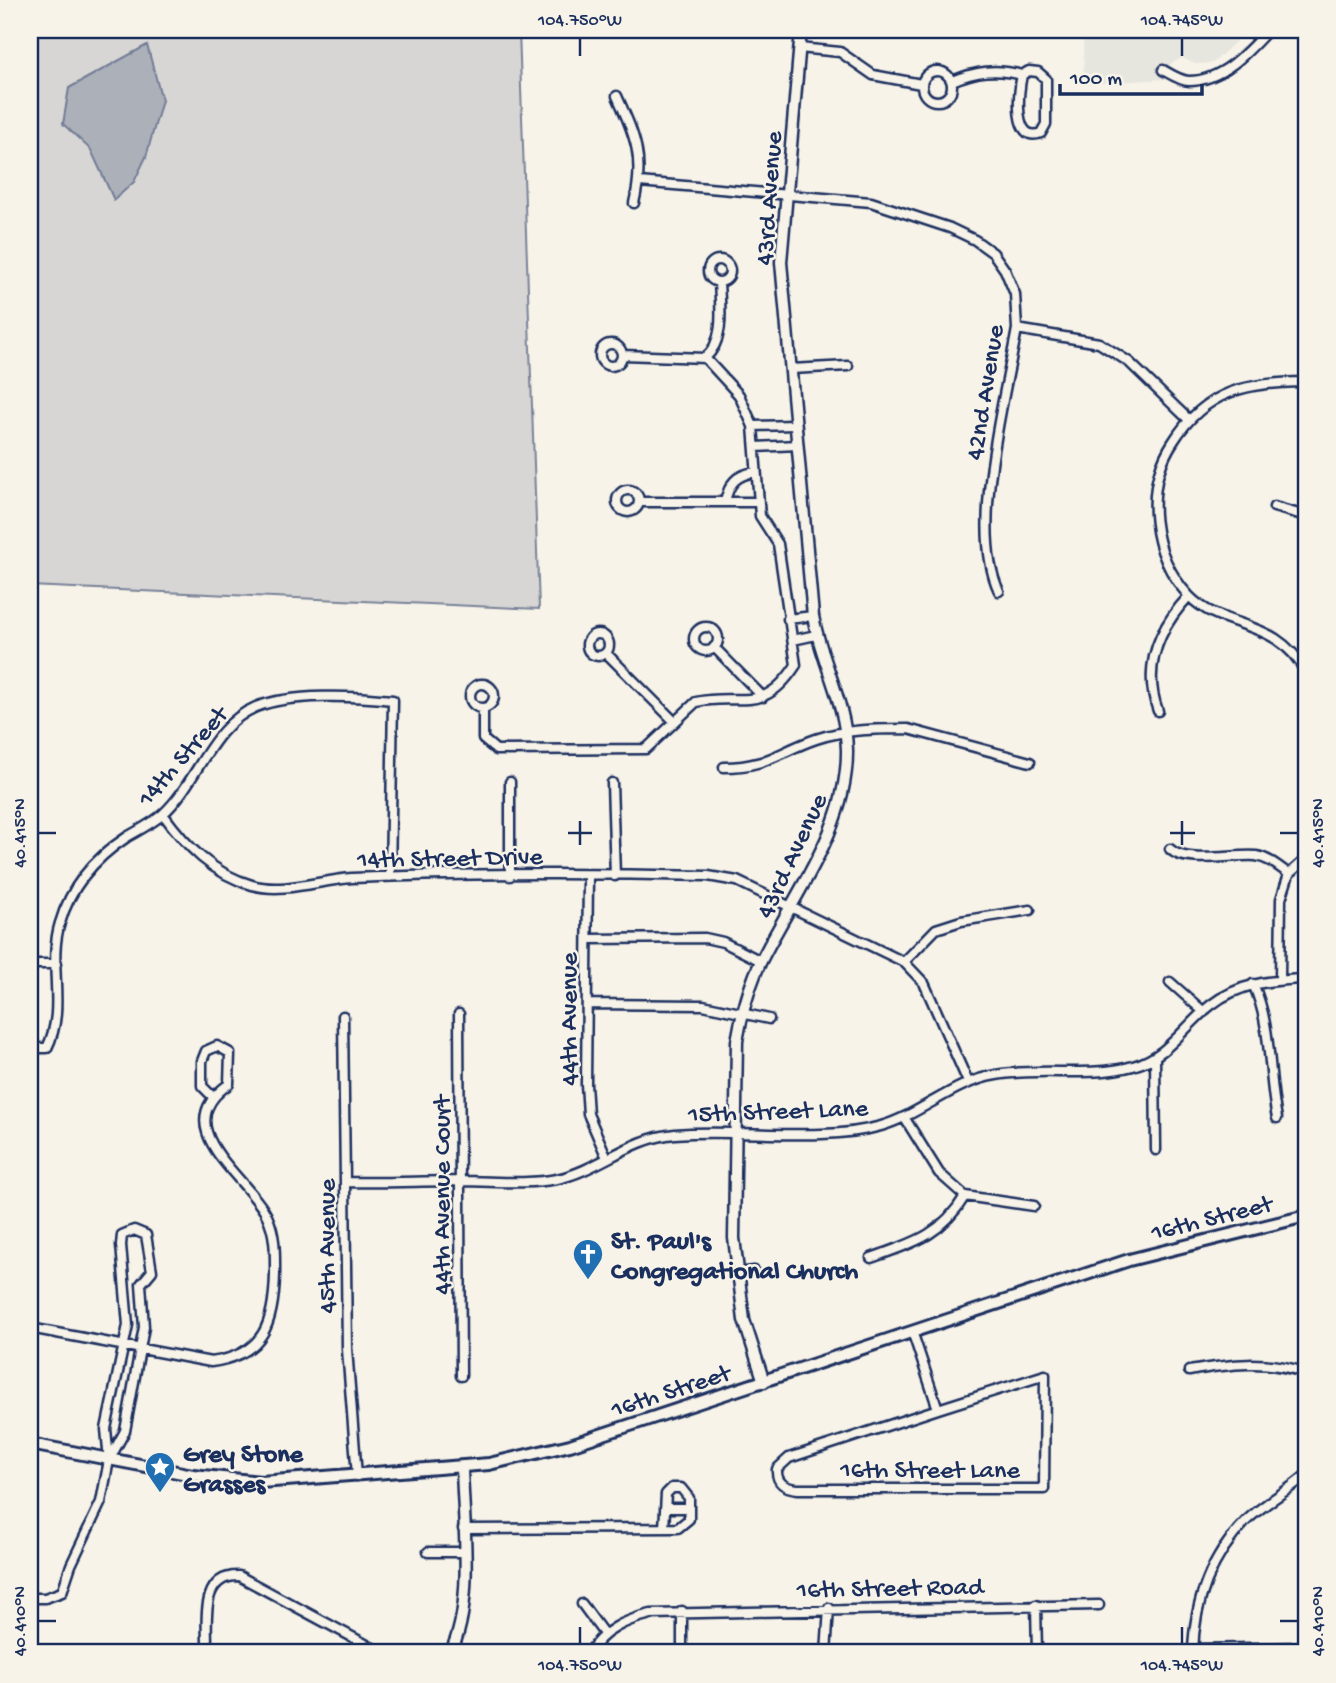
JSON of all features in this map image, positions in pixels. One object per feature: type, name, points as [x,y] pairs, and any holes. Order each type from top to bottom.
[{"type":"main road","name":"16th Street","points":[[30,1444],[230,1481],[357,1476],[462,1467],[539,1455],[1129,1261],[1306,1216]]},
{"type":"street","name":"43rd Avenue","points":[[764,1382],[744,1320],[737,1273],[735,1070],[742,1013],[761,961],[792,906],[839,811],[847,765],[846,733],[816,635],[813,616],[781,262],[801,30]]},
{"type":"street","points":[[1163,71],[1187,81],[1206,78],[1238,60],[1268,30]]},
{"type":"street","points":[[1294,30],[1306,37]]},
{"type":"street","points":[[799,48],[840,52],[873,75],[921,83]]},
{"type":"street","points":[[936,70],[945,73],[951,81],[949,95],[940,100],[926,97],[921,83],[926,75],[936,70]]},
{"type":"street","points":[[951,81],[987,71],[1006,71],[1022,75],[1038,72],[1045,79],[1046,124],[1037,135],[1028,135],[1021,125],[1022,75]]},
{"type":"street","points":[[617,96],[638,149],[639,182],[634,202]]},
{"type":"street","name":"42nd Avenue","points":[[639,182],[887,205],[975,240],[993,253],[1005,270],[1015,293],[1017,329],[991,479],[990,565],[999,591]]},
{"type":"street","points":[[622,355],[705,358],[714,351],[719,336],[719,282]]},
{"type":"street","points":[[1017,329],[1099,343],[1129,362],[1187,418]]},
{"type":"street","points":[[483,708],[483,739],[496,750],[646,749],[696,702],[747,701],[763,697],[796,665],[778,544],[760,516],[753,426],[739,395],[705,358]]},
{"type":"street","points":[[791,369],[848,366]]},
{"type":"street","points":[[1306,382],[1248,387],[1208,403],[1187,418],[1159,469],[1155,519],[1160,544],[1189,596],[1281,641],[1306,673]]},
{"type":"street","points":[[753,426],[796,425]]},
{"type":"street","points":[[755,447],[797,445]]},
{"type":"street","points":[[725,502],[728,489],[735,478],[755,472]]},
{"type":"street","points":[[639,502],[758,502]]},
{"type":"street","points":[[1274,507],[1306,516]]},
{"type":"street","points":[[1158,711],[1154,700],[1156,650],[1170,616],[1189,596]]},
{"type":"street","points":[[788,619],[813,616]]},
{"type":"street","points":[[793,640],[816,635]]},
{"type":"street","points":[[714,647],[763,697]]},
{"type":"street","points":[[606,653],[675,722]]},
{"type":"street","name":"14th Street","points":[[30,1048],[47,1048],[54,1032],[59,924],[74,890],[86,872],[115,845],[163,814],[189,783],[218,737],[234,720],[254,708],[277,701],[393,700],[390,877]]},
{"type":"street","points":[[724,767],[756,766],[819,738],[846,733],[908,729],[1030,762]]},
{"type":"street","points":[[510,782],[510,876]]},
{"type":"street","points":[[612,783],[615,876]]},
{"type":"street","name":"14th Street Drive","points":[[163,814],[197,855],[219,872],[254,886],[390,877],[708,876],[737,881],[904,962],[924,983],[968,1082]]},
{"type":"street","points":[[1170,849],[1185,856],[1256,856],[1275,863],[1289,874]]},
{"type":"street","points":[[1280,979],[1281,899],[1289,874],[1306,859]]},
{"type":"street","name":"44th Avenue","points":[[588,876],[589,1114],[607,1158]]},
{"type":"street","points":[[904,962],[936,929],[961,920],[1030,910]]},
{"type":"street","points":[[588,939],[705,938],[723,942],[761,961]]},
{"type":"street","points":[[30,964],[56,964]]},
{"type":"street","name":"15th Street Lane","points":[[345,1182],[558,1179],[628,1146],[663,1135],[860,1130],[904,1117],[968,1082],[998,1074],[1110,1071],[1155,1058],[1172,1046],[1203,1012],[1224,996],[1253,984],[1280,979],[1306,979]]},
{"type":"street","points":[[1170,982],[1203,1012]]},
{"type":"street","points":[[1253,984],[1261,1001],[1265,1023],[1277,1118]]},
{"type":"street","points":[[587,1004],[703,1005],[769,1019]]},
{"type":"street","name":"44th Avenue Court","points":[[459,1014],[461,1376]]},
{"type":"street","name":"45th Avenue","points":[[342,1016],[347,1349],[357,1476]]},
{"type":"street","points":[[30,1328],[211,1362],[237,1356],[260,1339],[274,1308],[273,1230],[265,1213],[214,1149],[207,1125],[207,1112],[212,1096],[229,1084],[230,1053],[217,1046],[206,1051],[202,1060],[202,1086],[212,1096]]},
{"type":"street","points":[[1155,1058],[1156,1150]]},
{"type":"street","points":[[904,1117],[939,1173],[965,1196],[1034,1206]]},
{"type":"street","points":[[871,1258],[932,1234],[954,1213],[965,1196]]},
{"type":"street","points":[[30,1598],[45,1598],[62,1592],[71,1564],[100,1502],[109,1460],[125,1431],[144,1327],[141,1284],[152,1271],[146,1235],[134,1230],[122,1235],[128,1325],[126,1347],[106,1429],[109,1460]]},
{"type":"street","points":[[737,1273],[754,1271]]},
{"type":"street","points":[[124,1285],[141,1284]]},
{"type":"street","points":[[913,1334],[938,1409]]},
{"type":"street","points":[[1189,1371],[1246,1362],[1289,1367],[1306,1373]]},
{"type":"street","name":"16th Street Lane","points":[[1045,1375],[1044,1489],[788,1489],[779,1480],[777,1469],[789,1458],[938,1409],[1045,1375]]},
{"type":"street","points":[[450,1653],[461,1626],[464,1552],[462,1467]]},
{"type":"street","points":[[1306,1475],[1246,1521],[1218,1555],[1202,1589],[1193,1651],[1306,1647]]},
{"type":"street","points":[[464,1530],[664,1528],[684,1527],[689,1520],[688,1494],[677,1488],[666,1494],[664,1528]]},
{"type":"street","points":[[665,1508],[689,1508]]},
{"type":"street","points":[[428,1552],[464,1552]]},
{"type":"street","points":[[207,1653],[208,1600],[214,1582],[239,1576],[382,1653]]},
{"type":"street","points":[[582,1604],[604,1634]]},
{"type":"street","points":[[1036,1605],[1037,1653]]},
{"type":"street","name":"16th Street Road","points":[[589,1653],[604,1634],[629,1619],[682,1611],[1099,1605]]},
{"type":"street","points":[[826,1653],[829,1608]]},
{"type":"street","points":[[682,1611],[682,1653]]},
{"type":"shaded area","points":[[30,30],[519,30],[539,609],[30,586]]},
{"type":"shaded area","points":[[1083,30],[1248,30],[1213,63],[1196,64],[1182,58],[1170,64],[1165,79],[1084,84]]},
{"type":"shaded area","points":[[147,45],[162,100],[146,157],[134,182],[114,200],[91,150],[63,124],[69,88]]},
{"type":"place","name":"St. Paul's Congregational Church","points":[[588,1281]]},
{"type":"place","name":"Grey Stone Grasses","points":[[160,1494]]}]
